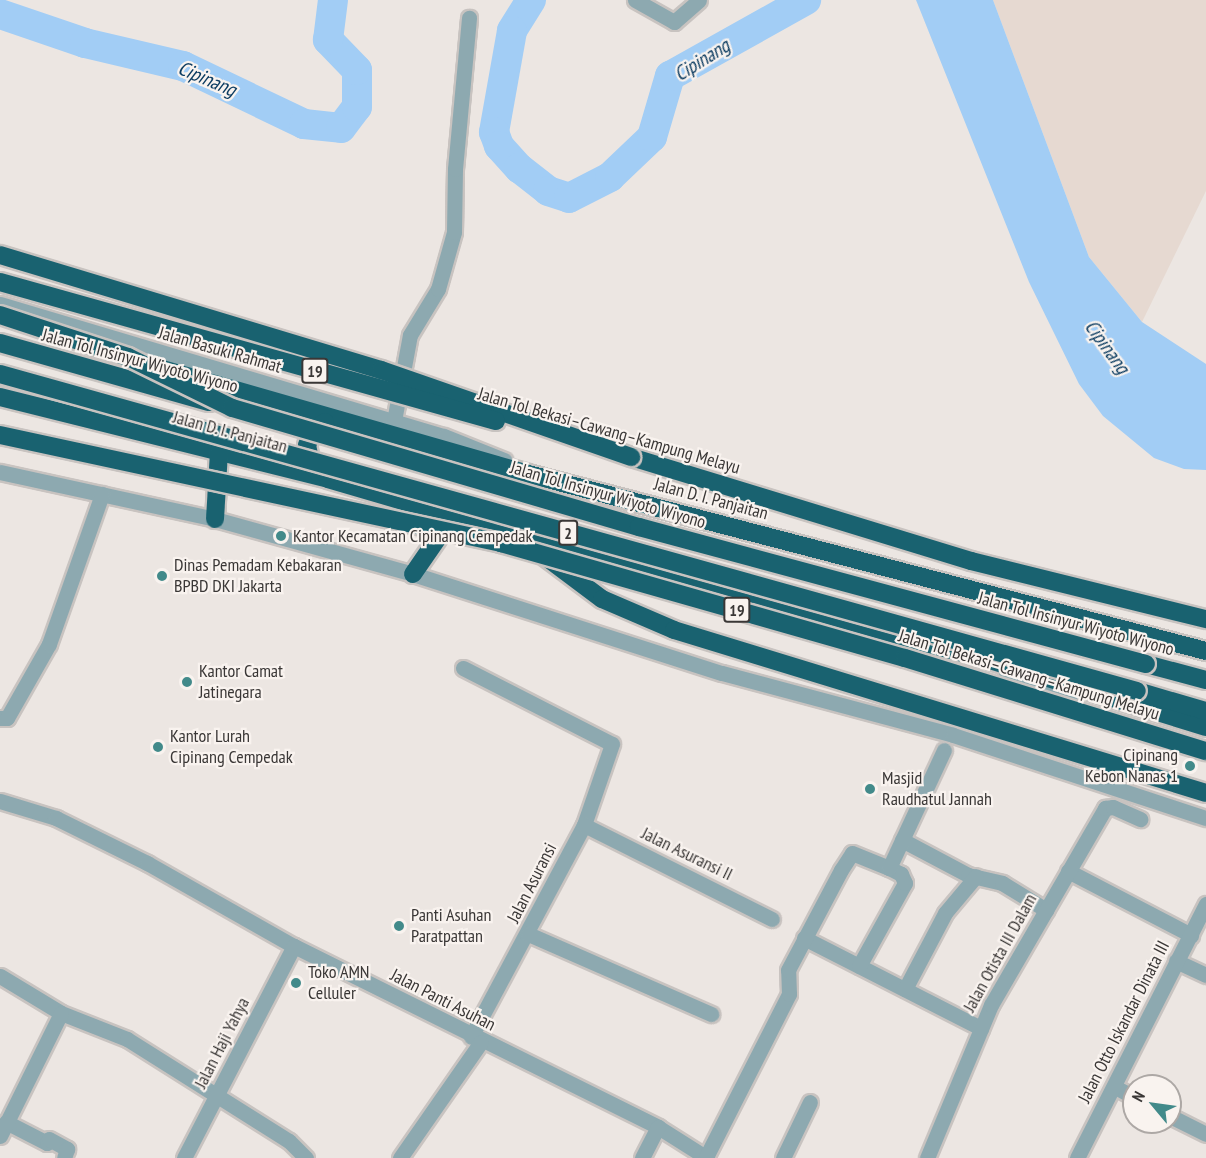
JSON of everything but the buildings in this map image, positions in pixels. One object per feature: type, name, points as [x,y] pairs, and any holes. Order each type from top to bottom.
[{"type":"highway","points":[[0,255],[381,370],[631,456]]},
{"type":"highway","name":"Jalan Tol Bekasi–Cawang–Kampung Melayu","points":[[0,282],[631,456],[970,561],[1206,619]]},
{"type":"highway","points":[[0,315],[128,357],[232,408]]},
{"type":"highway","name":"Jalan D. I. Panjaitan","points":[[0,323],[528,474],[1206,651]]},
{"type":"highway","name":"Jalan Tol Insinyur Wiyoto Wiyono","points":[[0,343],[75,367],[232,408],[639,527],[1206,680]]},
{"type":"highway","name":"2","points":[[0,374],[1206,711]]},
{"type":"highway","name":"Jalan D. I. Panjaitan","points":[[0,382],[74,413]]},
{"type":"highway","name":"Jalan D. I. Panjaitan","points":[[0,397],[74,413],[328,479],[516,534],[987,659],[1206,727]]},
{"type":"highway","points":[[328,479],[311,464],[307,445],[319,425],[344,420]]},
{"type":"highway","name":"Jalan Tol Bekasi–Cawang–Kampung Melayu","points":[[0,435],[501,543],[894,655],[1206,751]]},
{"type":"highway","points":[[215,519],[219,451]]},
{"type":"highway","points":[[413,574],[453,515]]},
{"type":"highway","points":[[516,534],[602,599],[674,630],[1206,793]]},
{"type":"street","points":[[634,0],[674,22],[699,0]]},
{"type":"street","points":[[394,421],[410,335],[438,289],[454,232],[455,169],[469,18]]},
{"type":"street","name":"Jalan Basuki Rahmat","points":[[0,303],[394,421],[519,465],[528,474]]},
{"type":"street","points":[[2,475],[215,519],[413,574],[722,673],[953,735],[1206,818]]},
{"type":"street","points":[[0,718],[7,718],[49,644],[102,494]]},
{"type":"street","points":[[987,659],[1078,706],[1206,744]]},
{"type":"street","name":"Jalan Asuransi","points":[[400,1158],[476,1039],[584,825],[612,750],[609,741],[463,668]]},
{"type":"street","points":[[889,868],[944,750]]},
{"type":"street","name":"Jalan Panti Asuhan","points":[[0,801],[56,818],[294,946],[476,1039],[658,1127],[706,1157]]},
{"type":"street","name":"Jalan Otista III Dalam","points":[[927,1158],[981,1028],[1104,808],[1113,807],[1140,819]]},
{"type":"street","name":"Jalan Asuransi II","points":[[584,825],[772,919]]},
{"type":"street","points":[[902,840],[976,876],[1002,882],[1046,910]]},
{"type":"street","points":[[706,1157],[789,994],[788,970],[852,853],[901,873],[905,883],[859,966]]},
{"type":"street","points":[[1068,871],[1191,935]]},
{"type":"street","points":[[905,989],[945,913],[976,876]]},
{"type":"street","name":"Jalan Otto Iskandar Dinata III","points":[[1077,1158],[1206,904]]},
{"type":"street","points":[[528,934],[711,1014]]},
{"type":"street","points":[[804,938],[981,1028]]},
{"type":"street","name":"Jalan Haji Yahya","points":[[184,1158],[294,946]]},
{"type":"street","points":[[1176,961],[1206,975]]},
{"type":"street","points":[[0,976],[61,1012],[127,1039],[289,1141],[306,1158]]},
{"type":"street","points":[[61,1012],[3,1129],[47,1143],[49,1139],[67,1149],[64,1158]]},
{"type":"street","points":[[1115,1087],[1122,1091]]},
{"type":"street","points":[[783,1158],[810,1102]]},
{"type":"street","points":[[1182,1122],[1206,1134]]},
{"type":"street","points":[[642,1158],[658,1127]]},
{"type":"shaded area","points":[[993,0],[1206,0],[1206,191],[1142,322],[1089,257]]},
{"type":"water","points":[[916,0],[993,0],[1089,257],[1142,322],[1206,364],[1206,470],[1184,469],[1154,458],[1103,416],[1079,384],[1029,282]]},
{"type":"waterway","name":"Cipinang","points":[[0,14],[85,43],[183,66],[304,124],[341,128],[357,107],[357,70],[328,40],[333,0]]},
{"type":"waterway","name":"Cipinang","points":[[531,0],[512,31],[494,132],[499,146],[519,168],[548,191],[569,198],[610,177],[652,137],[670,76],[806,0]]},
{"type":"place","name":"Kantor Kecamatan Cipinang Cempedak","points":[[281,536]]},
{"type":"place","name":"Dinas Pemadam Kebakaran BPBD DKI Jakarta","points":[[162,576]]},
{"type":"place","name":"Kantor Camat Jatinegara","points":[[187,682]]},
{"type":"place","name":"Kantor Lurah Cipinang Cempedak","points":[[158,747]]},
{"type":"place","name":"Cipinang Kebon Nanas 1","points":[[1190,766]]},
{"type":"place","name":"Masjid Raudhatul Jannah","points":[[870,789]]},
{"type":"place","name":"Panti Asuhan Paratpattan","points":[[399,926]]},
{"type":"place","name":"Toko AMN Celluler","points":[[296,983]]}]
